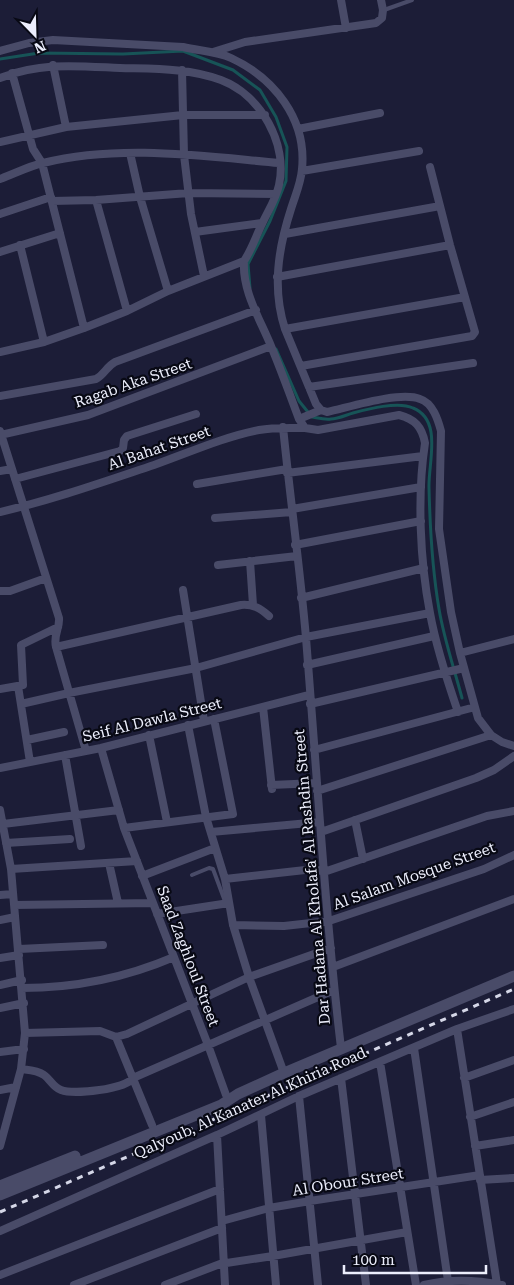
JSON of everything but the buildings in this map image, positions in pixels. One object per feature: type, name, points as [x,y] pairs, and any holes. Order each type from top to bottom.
[{"type":"main road","name":"Qalyoub, Al Kanater Al Khiria Road","points":[[0,1186],[232,1095],[514,976]]},
{"type":"main road","name":"Qalyoub, Al Kanater Al Khiria Road","points":[[0,1195],[221,1105],[232,1095]]},
{"type":"street","points":[[341,0],[346,28]]},
{"type":"street","points":[[213,52],[245,42],[376,23],[382,18],[381,0]]},
{"type":"street","points":[[0,51],[29,43],[54,40],[183,47],[229,57],[250,68],[280,95],[291,111],[298,128],[302,146],[302,171],[285,234],[277,277],[278,303],[285,329],[316,404],[321,410],[327,412],[401,396],[420,399],[432,410],[441,431],[439,529],[451,612],[460,653],[475,708],[484,727],[502,742],[514,746]]},
{"type":"street","points":[[53,65],[66,127]]},
{"type":"street","points":[[0,78],[29,68],[53,65],[182,70],[223,81],[247,96],[265,114],[275,139],[280,174],[276,194],[244,261],[243,273],[245,284],[299,419],[305,428]]},
{"type":"street","points":[[182,70],[184,155],[195,232],[204,276]]},
{"type":"street","points":[[12,73],[33,149],[42,163],[84,328]]},
{"type":"street","points":[[298,128],[380,113]]},
{"type":"street","points":[[0,142],[66,127],[183,115],[265,114]]},
{"type":"street","points":[[302,171],[419,151]]},
{"type":"street","points":[[130,153],[140,197],[168,291]]},
{"type":"street","points":[[0,179],[42,163],[103,154],[184,155],[279,163]]},
{"type":"street","points":[[301,366],[472,336],[475,332],[430,168]]},
{"type":"street","points":[[0,214],[51,199],[96,200],[189,193],[276,194]]},
{"type":"street","points":[[96,200],[127,311]]},
{"type":"street","points":[[285,234],[440,206]]},
{"type":"street","points":[[195,232],[262,224]]},
{"type":"street","points":[[0,252],[60,233]]},
{"type":"street","points":[[20,245],[44,342]]},
{"type":"street","points":[[277,277],[450,245]]},
{"type":"street","points":[[0,351],[44,342],[84,328],[127,311],[168,291],[244,261]]},
{"type":"street","points":[[285,329],[465,297]]},
{"type":"street","points":[[0,396],[96,379],[105,373],[109,366],[115,362],[256,310]]},
{"type":"street","name":"Ragab Aka Street","points":[[0,434],[88,415],[271,346]]},
{"type":"street","points":[[309,387],[473,363]]},
{"type":"street","points":[[299,419],[321,410]]},
{"type":"street","points":[[15,479],[118,452],[123,448],[124,440],[127,436],[196,414]]},
{"type":"street","name":"Al Bahat Street","points":[[0,512],[24,507],[239,435],[282,427],[318,430],[399,415],[409,418],[423,432],[425,442],[423,456]]},
{"type":"street","name":"Dar Hadana Al Kholafa' Al Rashdin Street","points":[[282,427],[306,637],[328,921],[341,1048]]},
{"type":"street","points":[[0,434],[59,618],[54,640],[86,751]]},
{"type":"street","points":[[197,484],[287,471],[423,456],[421,521],[424,568],[430,613],[434,636],[458,712]]},
{"type":"street","points":[[0,471],[12,469]]},
{"type":"street","points":[[214,518],[292,511],[421,487]]},
{"type":"street","points":[[295,545],[421,521]]},
{"type":"street","points":[[218,565],[296,556]]},
{"type":"street","points":[[250,561],[253,606]]},
{"type":"street","points":[[301,598],[424,568]]},
{"type":"street","points":[[0,590],[10,591],[46,578]]},
{"type":"street","points":[[184,590],[204,721]]},
{"type":"street","points":[[56,647],[241,605],[262,609],[269,616]]},
{"type":"street","points":[[21,704],[196,668],[306,637],[430,613]]},
{"type":"street","points":[[0,689],[24,684],[21,645],[58,627]]},
{"type":"street","points":[[307,665],[434,636]]},
{"type":"street","points":[[460,653],[514,639]]},
{"type":"street","points":[[310,704],[464,668]]},
{"type":"street","points":[[18,686],[30,762]]},
{"type":"street","name":"Seif Al Dawla Street","points":[[0,768],[101,748],[309,695]]},
{"type":"street","points":[[263,707],[272,787],[317,787],[492,735]]},
{"type":"street","points":[[314,750],[475,708]]},
{"type":"street","points":[[124,828],[233,814],[214,719]]},
{"type":"street","points":[[188,725],[206,817],[225,879],[233,925],[249,977],[284,1073]]},
{"type":"street","points":[[27,740],[64,732]]},
{"type":"street","points":[[149,735],[167,822]]},
{"type":"street","name":"Saad Zaghloul Street","points":[[101,748],[124,828],[142,876],[208,1045],[232,1095]]},
{"type":"street","points":[[66,755],[81,846]]},
{"type":"street","points":[[321,832],[476,778],[494,770],[514,756]]},
{"type":"street","points":[[0,810],[11,869],[26,1032],[21,1069],[0,1146]]},
{"type":"street","points":[[3,824],[119,810]]},
{"type":"street","points":[[225,879],[314,869],[324,872],[487,816],[514,811]]},
{"type":"street","points":[[355,820],[364,859]]},
{"type":"street","points":[[211,832],[320,822]]},
{"type":"street","points":[[6,843],[70,839]]},
{"type":"street","points":[[142,876],[216,848]]},
{"type":"street","name":"Al Salam Mosque Street","points":[[233,925],[284,926],[328,921],[484,868],[514,855]]},
{"type":"street","points":[[11,869],[137,861]]},
{"type":"street","points":[[109,863],[118,903]]},
{"type":"street","points":[[0,895],[13,894]]},
{"type":"street","points":[[333,967],[514,899]]},
{"type":"street","points":[[14,905],[153,903]]},
{"type":"street","points":[[157,914],[228,904]]},
{"type":"street","points":[[0,920],[15,917]]},
{"type":"street","points":[[0,958],[19,952],[103,945]]},
{"type":"street","points":[[26,1032],[100,1031],[116,1037],[123,1036],[249,977],[331,948]]},
{"type":"street","points":[[0,985],[22,984],[57,987],[92,982],[125,975],[174,957]]},
{"type":"street","points":[[21,1069],[38,1072],[56,1087],[74,1092],[127,1084],[133,1078],[334,990]]},
{"type":"street","points":[[0,1008],[24,1003]]},
{"type":"street","name":"Qalyoub, Al Kanater Al Khiria Road","points":[[0,1231],[217,1135],[298,1096],[457,1029],[514,1009]]},
{"type":"street","points":[[424,1285],[448,1281],[500,1284],[480,1178],[457,1029]]},
{"type":"street","points":[[116,1037],[152,1125]]},
{"type":"street","points":[[414,1048],[448,1281]]},
{"type":"street","points":[[0,1052],[24,1049]]},
{"type":"street","points":[[464,1078],[514,1060]]},
{"type":"street","points":[[380,1062],[416,1285]]},
{"type":"street","points":[[341,1078],[366,1285]]},
{"type":"street","points":[[0,1090],[16,1087]]},
{"type":"street","points":[[298,1096],[318,1285]]},
{"type":"street","points":[[470,1117],[514,1102]]},
{"type":"street","points":[[261,1115],[276,1285]]},
{"type":"street","points":[[217,1135],[225,1285]]},
{"type":"street","points":[[475,1146],[514,1140]]},
{"type":"street","name":"Al Obour Street","points":[[74,1285],[268,1208],[435,1182],[480,1178],[514,1178]]},
{"type":"street","points":[[0,1275],[220,1189]]},
{"type":"street","points":[[165,1285],[186,1281],[216,1264],[408,1232]]},
{"type":"lane","points":[[383,10],[412,0]]},
{"type":"lane","points":[[192,875],[211,868],[213,869],[228,904]]},
{"type":"waterway","points":[[0,59],[39,53],[123,54],[183,51],[233,70],[260,90],[276,117],[287,147],[286,181],[270,221],[248,264],[250,288]]},
{"type":"waterway","points":[[276,349],[299,401],[312,417],[334,419],[375,408],[399,405],[413,408],[422,414],[428,422],[432,443],[429,488],[435,579],[439,609],[462,698]]},
{"type":"railway","points":[[0,1212],[514,989]]}]
